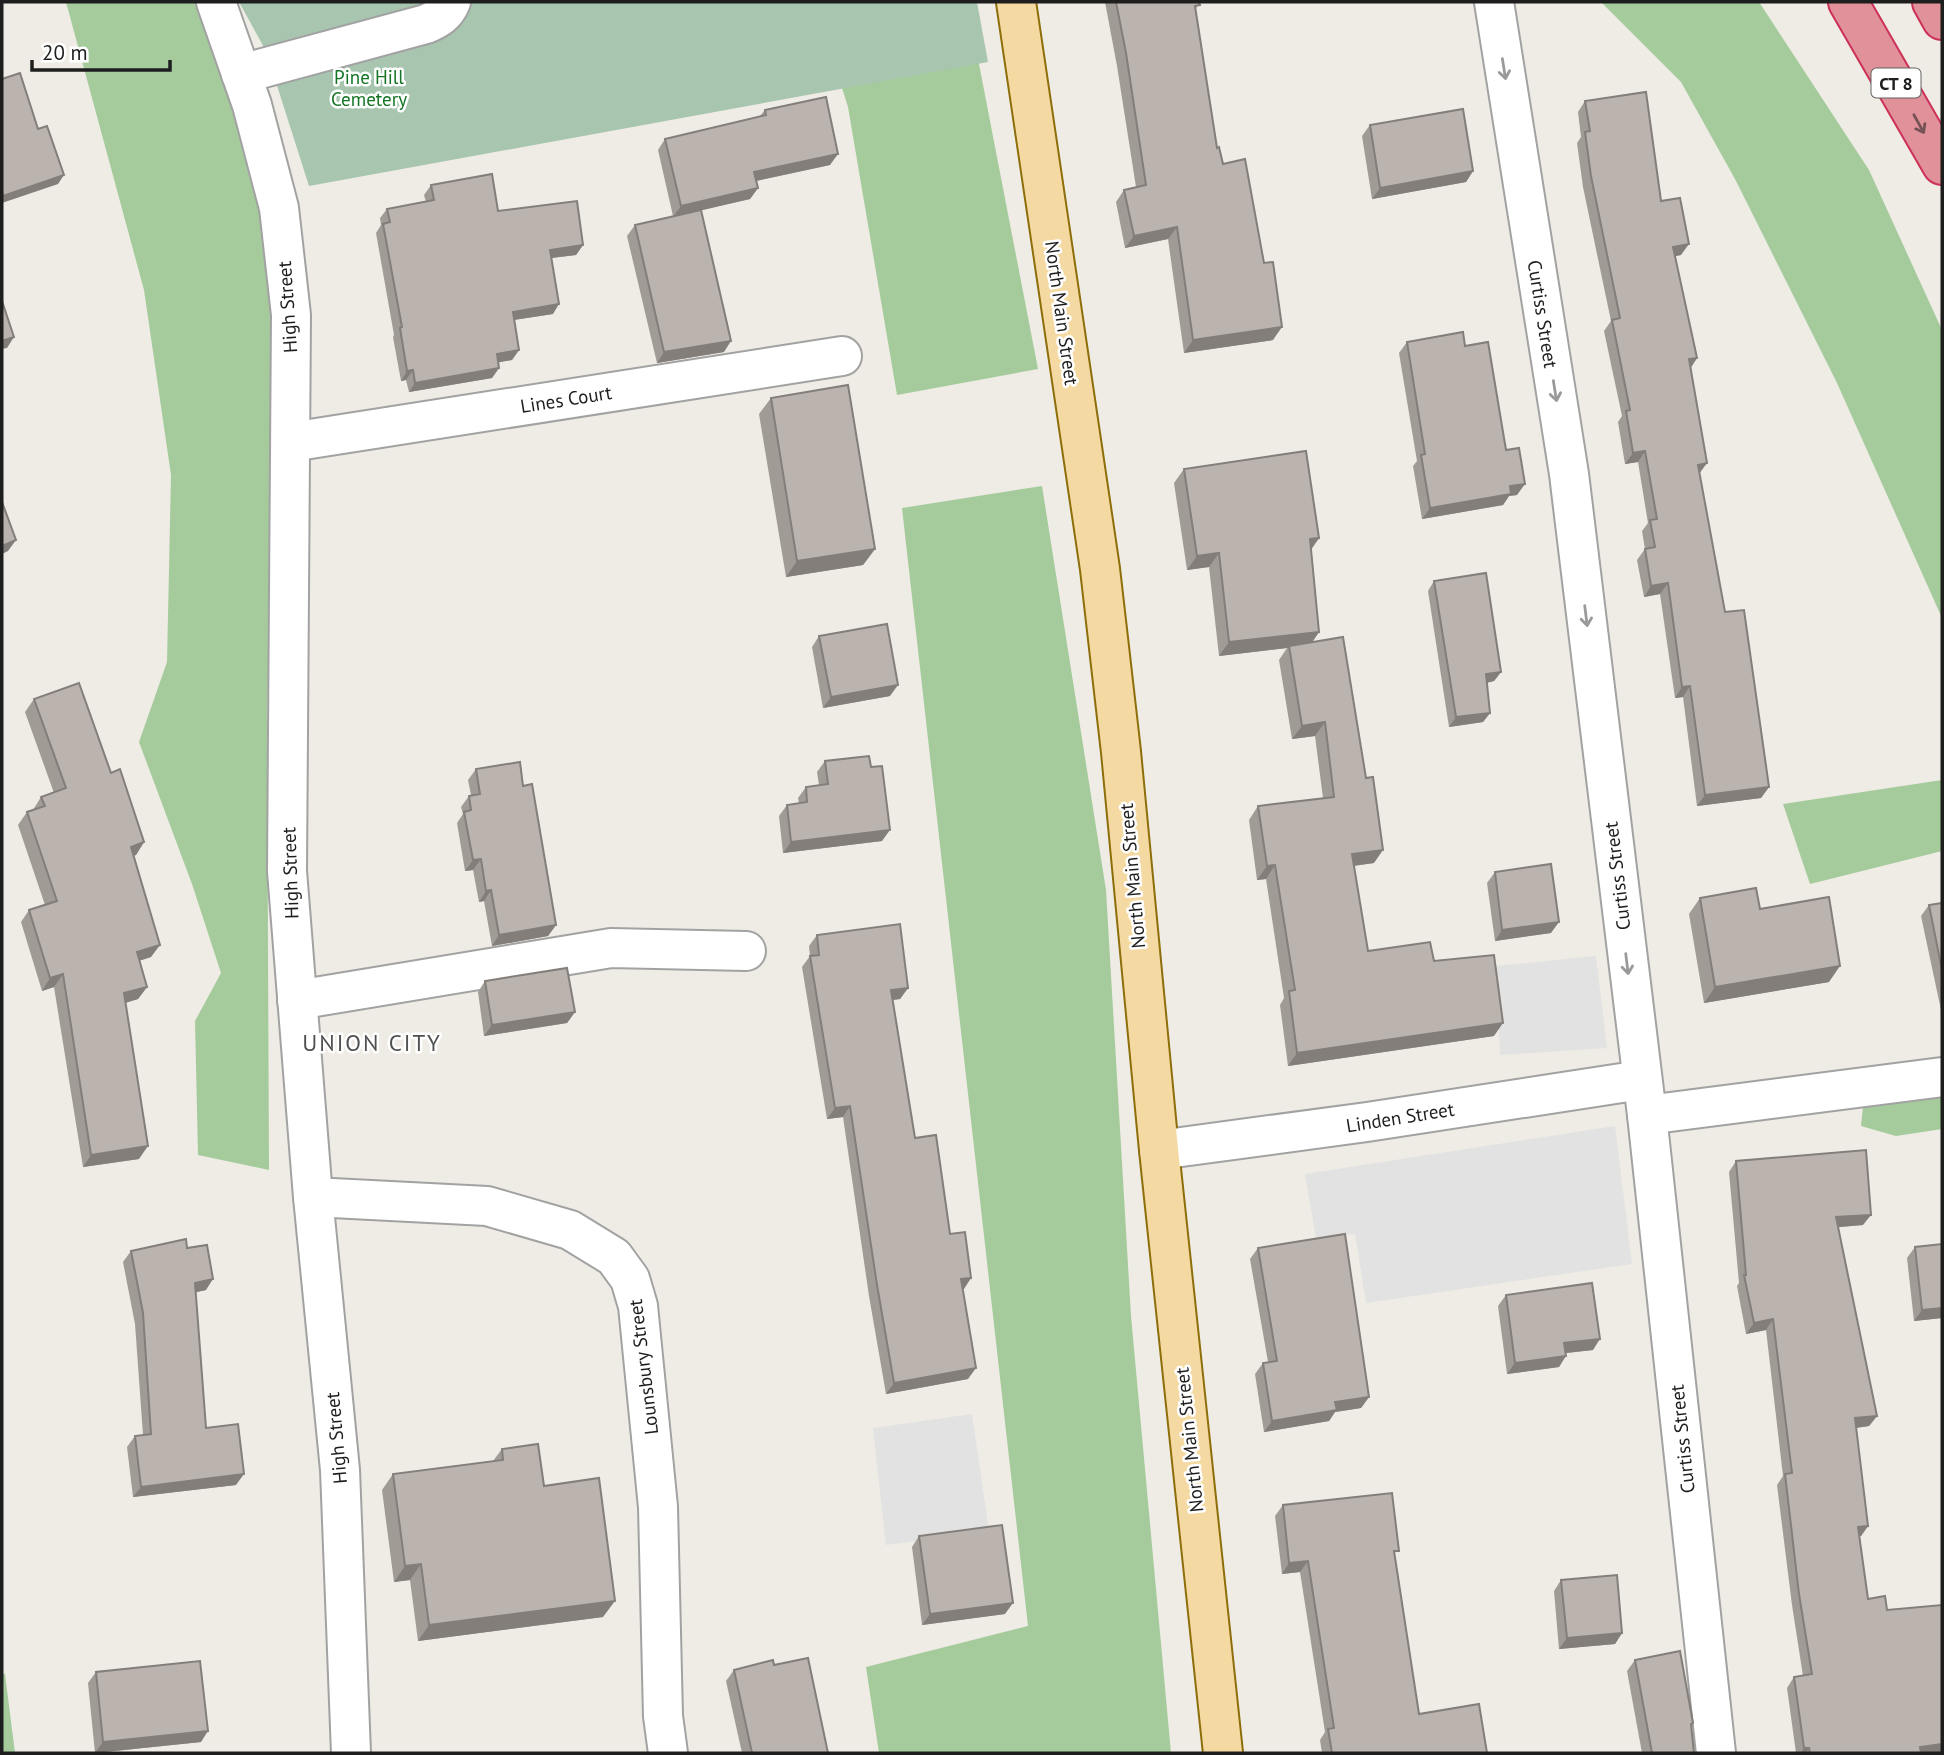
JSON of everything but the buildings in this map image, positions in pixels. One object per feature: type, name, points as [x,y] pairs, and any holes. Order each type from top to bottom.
[{"type":"highway","name":"CT 8","points":[[1848,2],[1942,165]]},
{"type":"highway","points":[[1932,2],[1942,20]]},
{"type":"main road","name":"North Main Street","points":[[1016,2],[1100,569],[1122,766],[1158,1150],[1223,1753]]},
{"type":"street","name":"High Street","points":[[216,2],[252,105],[279,208],[291,315],[287,871],[313,1196],[340,1470],[351,1753]]},
{"type":"street","points":[[241,74],[426,24],[439,18],[451,2]]},
{"type":"street","name":"Curtiss Street","points":[[1493,2],[1569,474],[1644,1097],[1716,1753]]},
{"type":"street","name":"Lines Court","points":[[291,442],[842,356]]},
{"type":"street","points":[[297,1000],[611,948],[746,951]]},
{"type":"street","name":"Linden Street","points":[[1158,1150],[1367,1122],[1644,1097],[1942,1077]]},
{"type":"street","name":"Lounsbury Street","points":[[313,1196],[487,1206],[570,1230],[614,1257],[630,1279],[638,1306],[658,1507],[663,1716],[668,1753]]},
{"type":"green space","points":[[66,2],[202,2],[267,217],[277,402],[267,713],[269,1170],[198,1155],[195,1021],[221,973],[192,884],[139,742],[167,662],[171,475],[144,290]]},
{"type":"green space","name":"Pine Hill Cemetery","points":[[239,2],[977,2],[988,62],[309,186],[266,51]]},
{"type":"green space","points":[[815,2],[967,2],[1038,369],[897,395],[848,107]]},
{"type":"green space","points":[[1601,2],[1759,2],[1869,170],[1942,330],[1942,618],[1837,383],[1735,179],[1681,82]]},
{"type":"green space","points":[[1042,486],[1106,890],[1131,1316],[1171,1753],[879,1753],[866,1667],[1028,1626],[902,508]]},
{"type":"green space","points":[[1942,780],[1942,851],[1810,884],[1783,804]]},
{"type":"green space","points":[[1942,1094],[1942,1129],[1896,1136],[1861,1126],[1863,1107]]},
{"type":"green space","points":[[2,1673],[5,1674],[15,1753],[2,1753]]},
{"type":"shaded area","points":[[1596,956],[1607,1048],[1500,1055],[1496,966]]},
{"type":"shaded area","points":[[1615,1126],[1632,1264],[1366,1303],[1355,1234],[1316,1238],[1305,1174]]},
{"type":"shaded area","points":[[972,1414],[989,1531],[886,1545],[873,1428]]},
{"type":"district","name":"UNION CITY","points":[[372,1042]]}]
